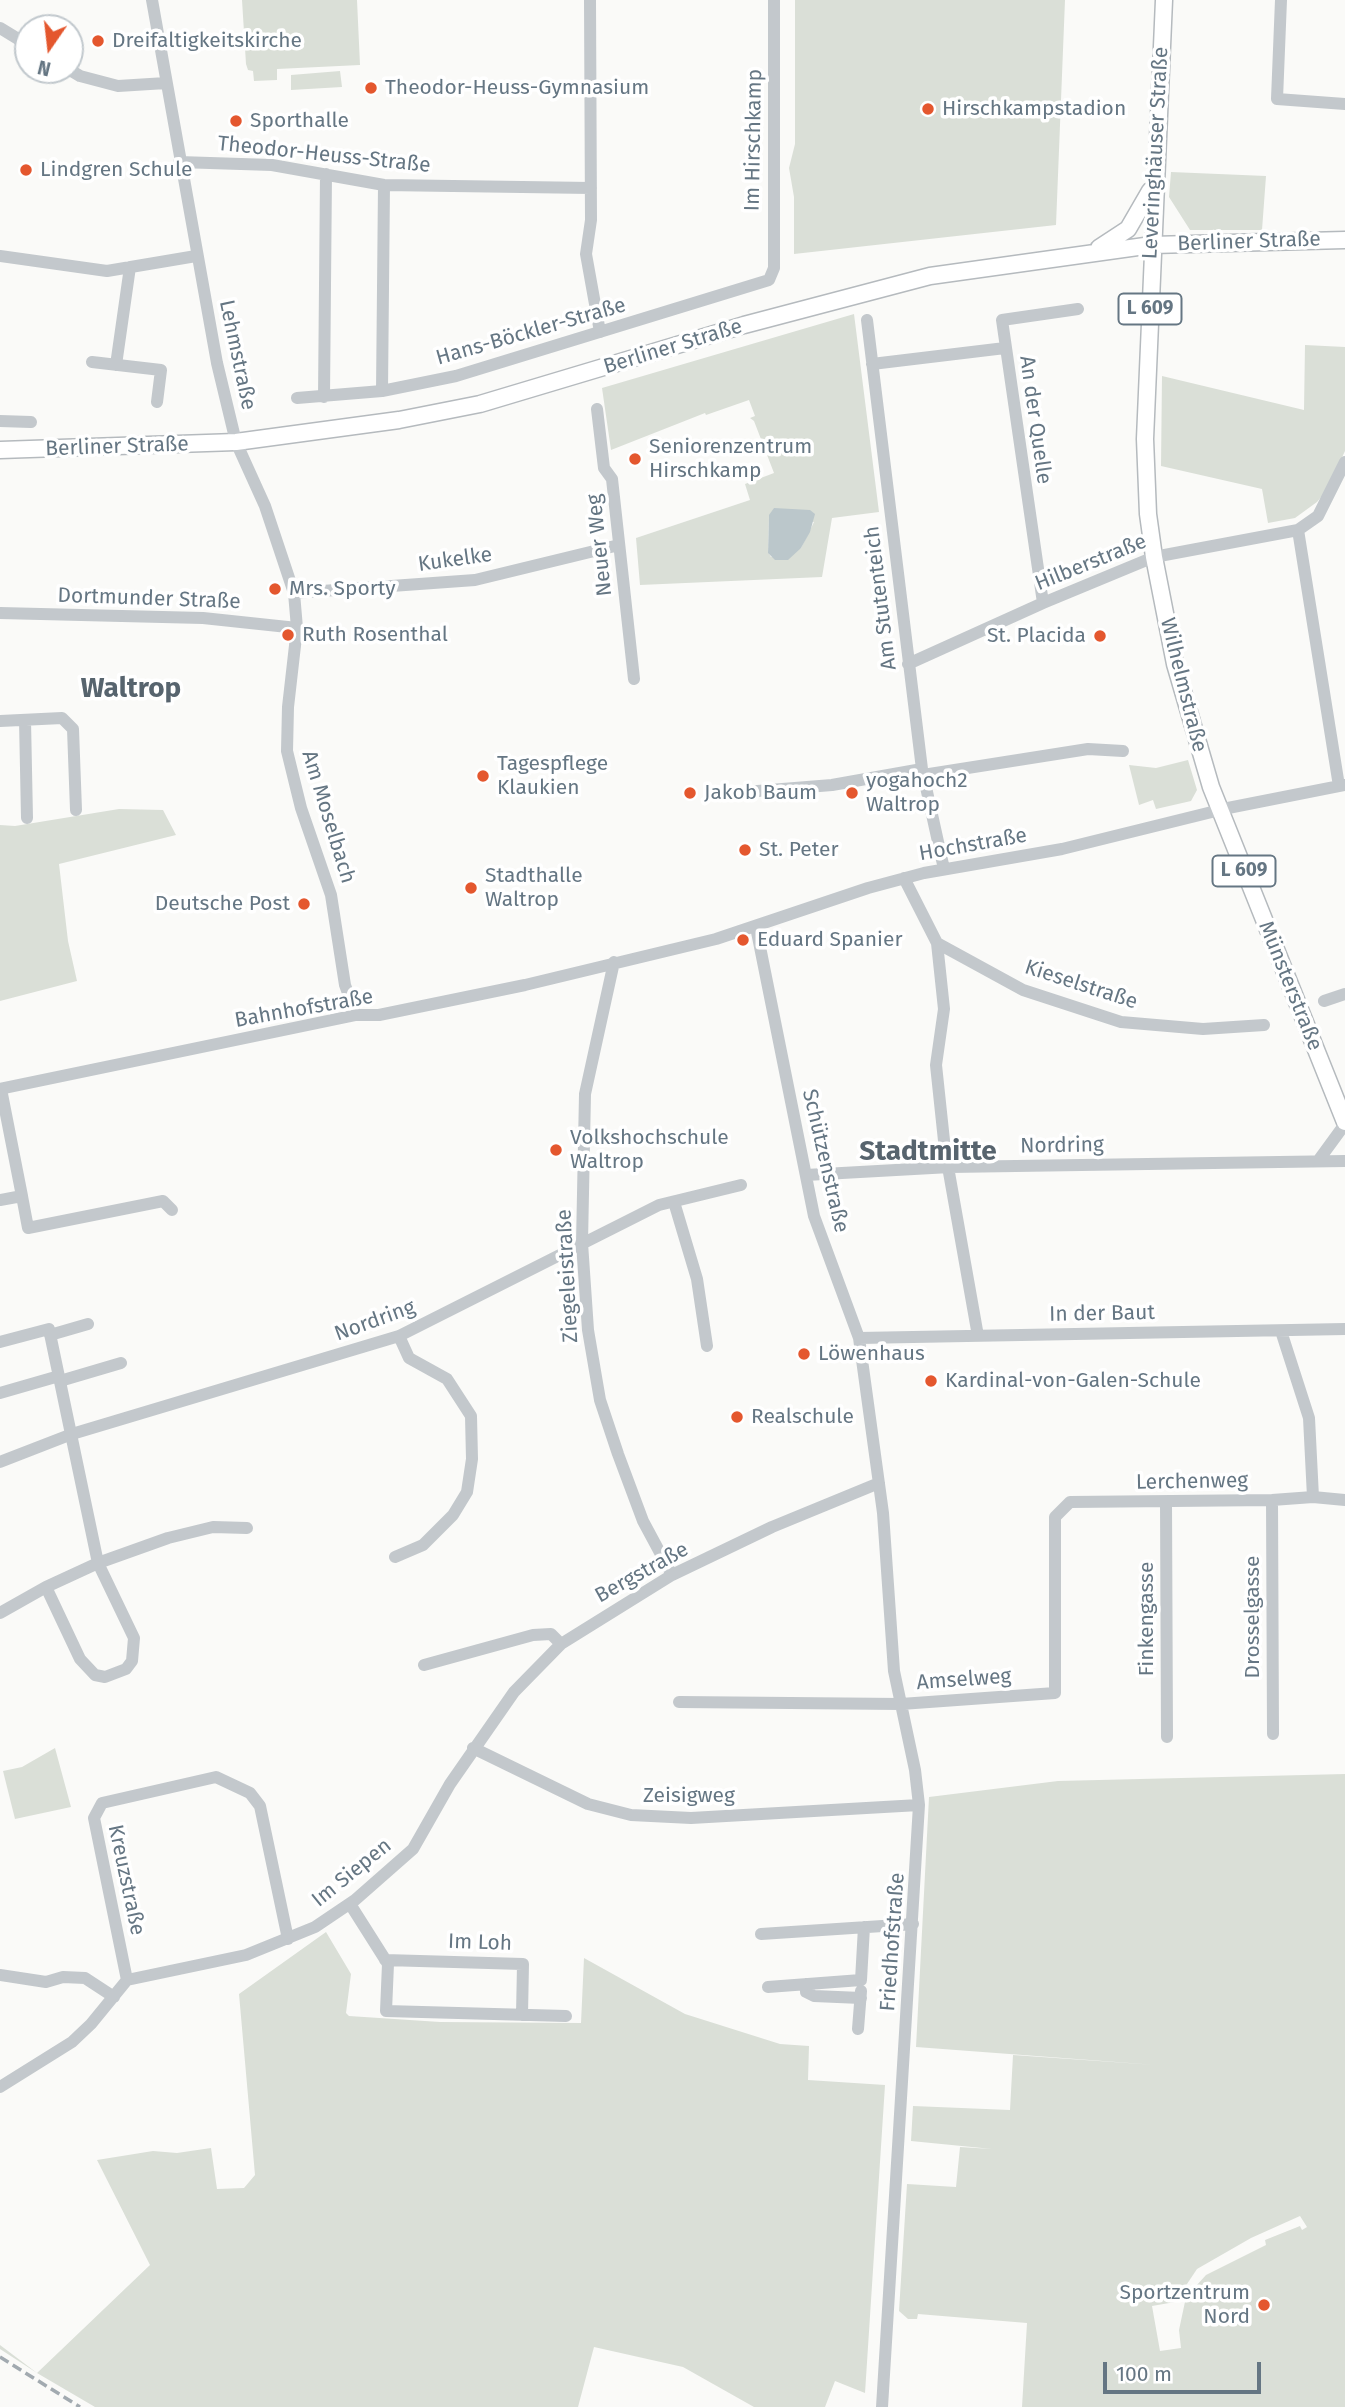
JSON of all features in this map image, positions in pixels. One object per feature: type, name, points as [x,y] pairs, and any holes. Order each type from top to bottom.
[{"type":"main road","name":"Leveringhäuser Straße","points":[[1154,557],[1148,514],[1145,439],[1164,0]]},
{"type":"main road","points":[[1087,253],[1112,242],[1128,229],[1142,209],[1154,183]]},
{"type":"main road","name":"Berliner Straße","points":[[0,450],[236,442],[399,420],[480,404],[744,326],[930,276],[1152,245],[1345,240]]},
{"type":"main road","name":"Wilhelmstraße","points":[[1154,557],[1182,690],[1220,810]]},
{"type":"main road","name":"Münsterstraße","points":[[1220,810],[1345,1123]]},
{"type":"street","name":"Lehmstraße","points":[[152,0],[196,256],[236,442],[265,506],[294,593],[297,628]]},
{"type":"street","points":[[590,0],[591,188],[586,254],[600,332]]},
{"type":"street","name":"Im Hirschkamp","points":[[769,280],[774,268],[774,0]]},
{"type":"street","points":[[1281,0],[1277,99],[1345,104]]},
{"type":"street","points":[[84,77],[118,86],[166,83]]},
{"type":"street","name":"Theodor-Heuss-Straße","points":[[179,162],[272,165],[384,185],[591,188]]},
{"type":"street","points":[[324,397],[326,174]]},
{"type":"street","points":[[382,391],[384,185]]},
{"type":"street","points":[[0,256],[107,271],[196,256]]},
{"type":"street","points":[[116,365],[130,267]]},
{"type":"street","name":"Hans-Böckler-Straße","points":[[297,398],[382,391],[456,376],[769,280]]},
{"type":"street","name":"An der Quelle","points":[[1043,603],[1002,320],[1079,309]]},
{"type":"street","name":"Am Stutenteich","points":[[867,320],[923,772],[944,869]]},
{"type":"street","points":[[872,365],[1005,348]]},
{"type":"street","points":[[92,362],[116,365],[162,364],[157,402]]},
{"type":"street","name":"Neuer Weg","points":[[597,409],[604,468],[612,480],[634,679]]},
{"type":"street","points":[[0,421],[31,422]]},
{"type":"street","points":[[1342,785],[1298,530],[1318,516],[1345,462]]},
{"type":"street","name":"Hilberstraße","points":[[908,664],[1154,557],[1298,530]]},
{"type":"street","name":"Kukelke","points":[[294,593],[385,589],[475,580],[619,545]]},
{"type":"street","name":"Dortmunder Straße","points":[[0,613],[203,618],[297,628]]},
{"type":"street","name":"Am Moselbach","points":[[297,628],[288,708],[287,751],[301,808],[331,895],[345,985],[356,1015]]},
{"type":"street","points":[[0,721],[62,718],[73,730],[76,810]]},
{"type":"street","points":[[25,720],[27,818]]},
{"type":"street","points":[[745,792],[832,785],[1088,749],[1123,751]]},
{"type":"street","name":"Hochstraße","points":[[614,962],[756,927],[904,878],[1062,849],[1220,810],[1342,785]]},
{"type":"street","points":[[904,878],[937,943],[944,1009],[936,1065],[978,1336]]},
{"type":"street","name":"Schützenstraße","points":[[756,927],[814,1216],[859,1338],[879,1483]]},
{"type":"street","name":"Kieselstraße","points":[[937,943],[1023,989],[1121,1022],[1203,1029],[1264,1025]]},
{"type":"street","name":"Bahnhofstraße","points":[[1,1089],[356,1015],[379,1015],[525,985],[614,962]]},
{"type":"street","name":"Ziegeleistraße","points":[[614,962],[585,1094],[582,1243],[587,1330],[600,1400],[643,1521],[672,1575]]},
{"type":"street","points":[[1324,1001],[1345,994]]},
{"type":"street","points":[[1,1089],[28,1228],[163,1201],[172,1210]]},
{"type":"street","points":[[1318,1161],[1345,1123]]},
{"type":"street","name":"Nordring","points":[[806,1175],[950,1167],[1345,1161]]},
{"type":"street","name":"Nordring","points":[[0,1462],[72,1434],[399,1336],[659,1205],[741,1185]]},
{"type":"street","points":[[0,1200],[22,1196]]},
{"type":"street","points":[[674,1202],[697,1279],[707,1346]]},
{"type":"street","points":[[50,1335],[88,1325]]},
{"type":"street","points":[[0,1342],[48,1329],[98,1563],[134,1638],[132,1661],[114,1676],[94,1675],[80,1660],[46,1587]]},
{"type":"street","name":"In der Baut","points":[[859,1338],[1345,1329]]},
{"type":"street","points":[[1281,1331],[1309,1418],[1314,1497]]},
{"type":"street","points":[[395,1557],[423,1545],[453,1515],[467,1492],[472,1459],[471,1416],[447,1379],[409,1358],[399,1336]]},
{"type":"street","points":[[0,1393],[121,1363]]},
{"type":"street","name":"Bergstraße","points":[[561,1644],[672,1575],[772,1527],[879,1483]]},
{"type":"street","name":"Friedhofstraße","points":[[879,1483],[894,1671],[919,1805],[883,2407]]},
{"type":"street","name":"Lerchenweg","points":[[1070,1502],[1272,1500],[1314,1497],[1345,1500]]},
{"type":"street","name":"Drosselgasse","points":[[1272,1500],[1273,1734]]},
{"type":"street","name":"Amselweg","points":[[680,1702],[901,1704],[1055,1693],[1055,1517],[1070,1502]]},
{"type":"street","name":"Finkengasse","points":[[1166,1502],[1167,1737]]},
{"type":"street","points":[[0,1613],[46,1587],[98,1563],[168,1538],[214,1527],[247,1528]]},
{"type":"street","points":[[424,1665],[533,1635],[551,1634],[561,1644]]},
{"type":"street","name":"Im Siepen","points":[[127,1980],[246,1955],[315,1927],[350,1904],[413,1849],[473,1748],[514,1692],[561,1644]]},
{"type":"street","name":"Zeisigweg","points":[[473,1748],[588,1804],[631,1815],[691,1818],[919,1805]]},
{"type":"street","name":"Kreuzstraße","points":[[127,1980],[94,1818],[102,1803],[216,1777],[250,1793],[260,1807],[288,1939]]},
{"type":"street","points":[[350,1904],[388,1964],[386,2011],[566,2016]]},
{"type":"street","points":[[761,1934],[913,1924]]},
{"type":"street","points":[[858,2029],[864,1927]]},
{"type":"street","name":"Im Loh","points":[[385,1960],[523,1964],[522,2015]]},
{"type":"street","points":[[0,1975],[46,1982],[63,1977],[85,1978],[114,1997]]},
{"type":"street","points":[[0,2087],[72,2042],[127,1980]]},
{"type":"street","points":[[768,1987],[861,1980]]},
{"type":"street","points":[[806,1984],[806,1992],[814,1996],[861,1998]]},
{"type":"shaded area","points":[[242,0],[357,0],[360,65],[277,69],[277,80],[254,81],[253,71],[248,70],[246,64]]},
{"type":"shaded area","name":"Hirschkampstadion","points":[[795,0],[1065,0],[1056,225],[794,254],[794,197],[789,168],[795,144]]},
{"type":"shaded area","points":[[340,71],[342,87],[291,90],[291,75]]},
{"type":"shaded area","points":[[1171,172],[1266,176],[1262,230],[1190,230],[1169,197]]},
{"type":"shaded area","points":[[854,314],[879,512],[832,518],[822,577],[640,585],[636,538],[750,500],[745,484],[774,473],[754,421],[750,418],[755,416],[749,400],[706,415],[705,413],[611,450],[602,388]],"holes":[[[769,515],[814,522],[801,548],[771,557],[768,552]]]},
{"type":"shaded area","points":[[1305,345],[1345,347],[1345,451],[1327,490],[1317,502],[1295,518],[1268,523],[1262,489],[1161,466],[1162,376],[1304,410]]},
{"type":"shaded area","points":[[774,508],[810,510],[815,514],[810,532],[801,548],[788,560],[775,560],[768,553],[769,515]]},
{"type":"shaded area","points":[[1188,760],[1197,790],[1191,801],[1156,809],[1153,800],[1139,805],[1129,765],[1156,768]]},
{"type":"shaded area","points":[[119,809],[163,810],[176,835],[59,864],[68,941],[77,981],[0,1001],[0,825],[15,826]]},
{"type":"shaded area","points":[[55,1748],[71,1807],[15,1819],[3,1771],[22,1767]]},
{"type":"shaded area","points":[[1345,1774],[1345,2407],[1022,2407],[1027,2323],[918,2314],[917,2319],[908,2319],[899,2311],[907,2184],[956,2187],[960,2147],[992,2149],[911,2141],[913,2106],[1010,2110],[1013,2055],[1156,2065],[916,2047],[929,1797],[1058,1781]],"holes":[[[1300,2216],[1307,2227],[1302,2230],[1300,2226],[1265,2240],[1266,2245],[1206,2275],[1186,2297],[1179,2330],[1181,2348],[1160,2351],[1152,2306],[1175,2302],[1197,2269],[1251,2238]]]},
{"type":"shaded area","points":[[326,1932],[351,1974],[346,2013],[349,2016],[440,2022],[581,2023],[584,1958],[685,2014],[780,2044],[809,2046],[808,2080],[885,2085],[865,2393],[835,2381],[825,2407],[754,2407],[683,2367],[594,2347],[578,2407],[95,2407],[37,2373],[150,2265],[97,2160],[153,2151],[177,2153],[211,2148],[217,2189],[244,2188],[255,2175],[239,1994]]},
{"type":"shaded area","points":[[0,2345],[37,2373],[0,2349]]},
{"type":"railway","points":[[0,2357],[80,2407]]},
{"type":"place","name":"Dreifaltigkeitskirche","points":[[98,41]]},
{"type":"place","name":"Theodor-Heuss-Gymnasium","points":[[371,88]]},
{"type":"place","name":"Hirschkampstadion","points":[[928,109]]},
{"type":"place","name":"Sporthalle","points":[[236,121]]},
{"type":"place","name":"Lindgren Schule","points":[[26,170]]},
{"type":"place","name":"Seniorenzentrum Hirschkamp","points":[[635,459]]},
{"type":"place","name":"Mrs. Sporty","points":[[275,589]]},
{"type":"place","name":"Ruth Rosenthal","points":[[288,635]]},
{"type":"place","name":"St. Placida","points":[[1100,636]]},
{"type":"place","name":"Tagespflege Klaukien","points":[[483,776]]},
{"type":"place","name":"Jakob Baum","points":[[690,793]]},
{"type":"place","name":"yogahoch2 Waltrop","points":[[852,793]]},
{"type":"place","name":"St. Peter","points":[[745,850]]},
{"type":"place","name":"Stadthalle Waltrop","points":[[471,888]]},
{"type":"place","name":"Deutsche Post","points":[[304,904]]},
{"type":"place","name":"Eduard Spanier","points":[[743,940]]},
{"type":"place","name":"Volkshochschule Waltrop","points":[[556,1150]]},
{"type":"place","name":"Löwenhaus","points":[[804,1354]]},
{"type":"place","name":"Kardinal-von-Galen-Schule","points":[[931,1381]]},
{"type":"place","name":"Realschule","points":[[737,1417]]},
{"type":"place","name":"Sportzentrum Nord","points":[[1264,2305]]},
{"type":"district","name":"Waltrop","points":[[131,689]]},
{"type":"district","name":"Stadtmitte","points":[[928,1152]]}]
